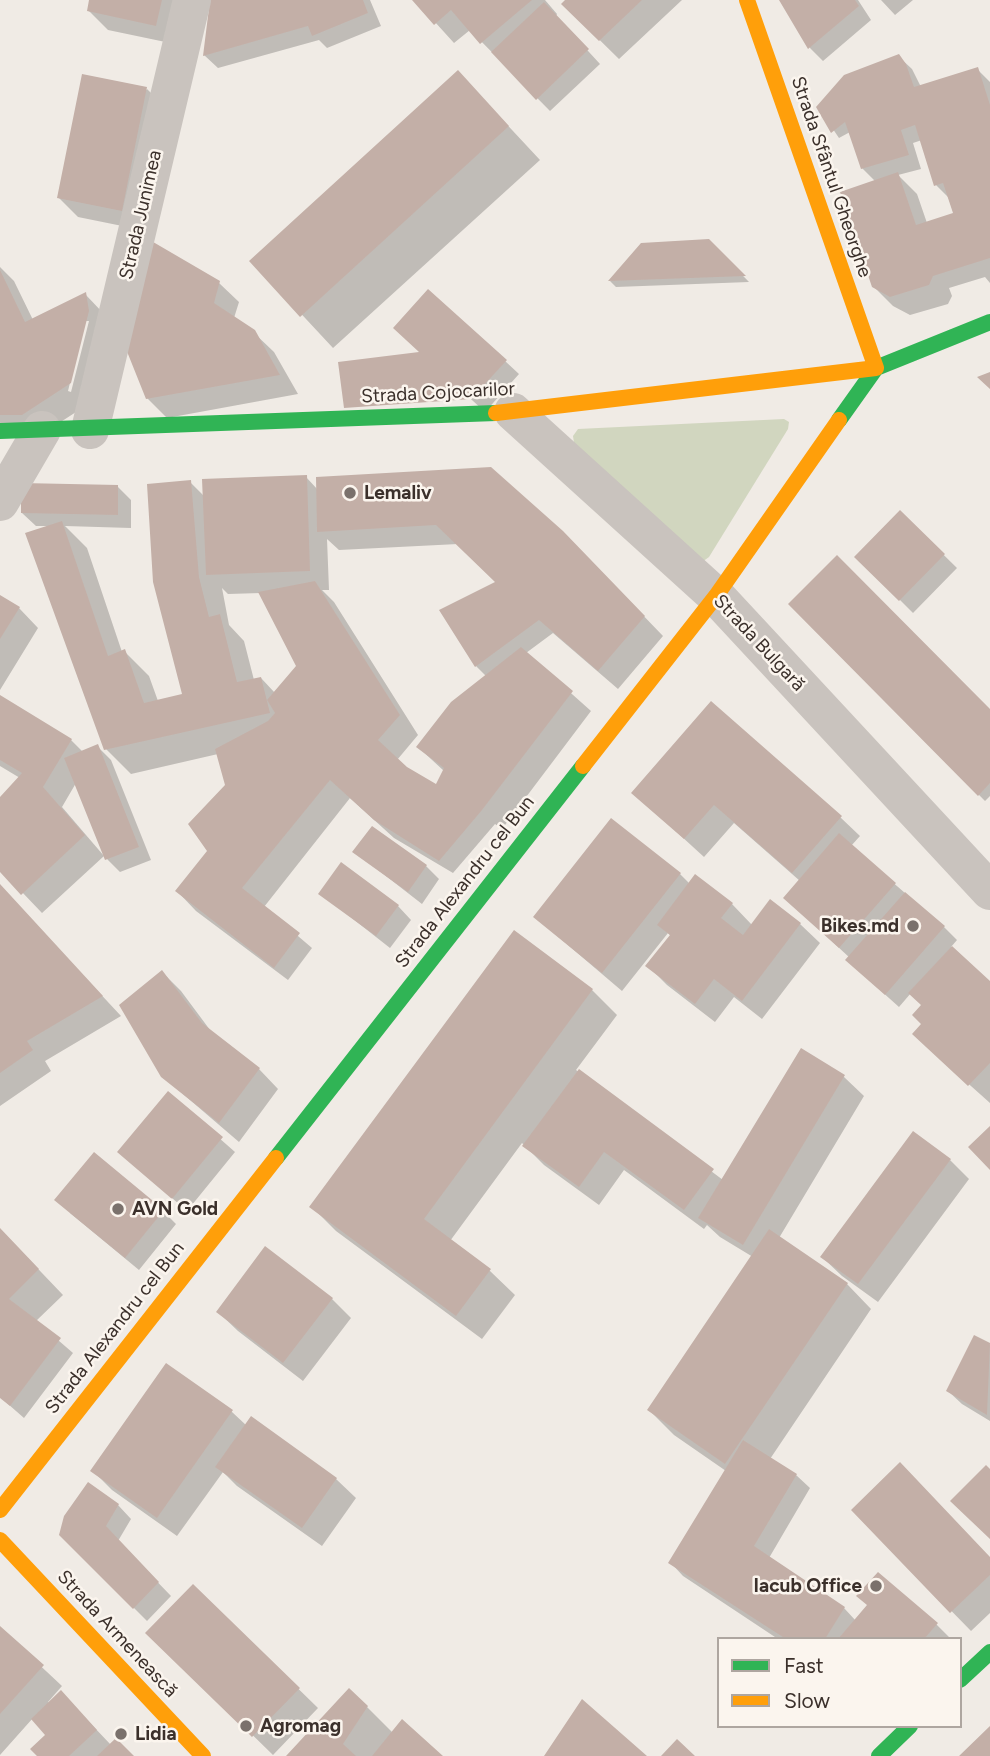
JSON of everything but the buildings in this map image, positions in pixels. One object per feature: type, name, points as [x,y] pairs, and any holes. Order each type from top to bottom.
[{"type":"street","name":"Strada Junimea","points":[[90,430],[192,0]]},
{"type":"street","name":"Strada Sfântul Gheorghe","points":[[747,0],[876,369]]},
{"type":"street","points":[[876,369],[990,322]]},
{"type":"street","name":"Strada Cojocarilor","points":[[0,431],[90,430],[513,412],[876,369]]},
{"type":"street","name":"Strada Alexandru cel Bun","points":[[0,1510],[716,596],[876,369]]},
{"type":"street","name":"Strada Bulgară","points":[[513,412],[716,596],[990,891]]},
{"type":"street","points":[[0,502],[42,430]]},
{"type":"street","name":"Strada Armenească","points":[[0,1540],[203,1756]]},
{"type":"street","points":[[962,1678],[990,1652]]},
{"type":"street","points":[[878,1756],[909,1728]]},
{"type":"green space","points":[[784,419],[789,422],[788,429],[709,557],[698,565],[574,443],[573,436],[578,429]]},
{"type":"traffic: fast","points":[[839,420],[876,368],[990,322]]},
{"type":"traffic: fast","points":[[0,431],[496,413]]},
{"type":"traffic: fast","points":[[276,1158],[583,766]]},
{"type":"traffic: fast","points":[[962,1678],[990,1652]]},
{"type":"traffic: fast","points":[[879,1756],[908,1728]]},
{"type":"traffic: slow","points":[[747,0],[876,368]]},
{"type":"traffic: slow","points":[[496,413],[876,368]]},
{"type":"traffic: slow","points":[[583,766],[716,596],[839,420]]},
{"type":"traffic: slow","points":[[0,1510],[276,1158]]},
{"type":"traffic: slow","points":[[0,1540],[203,1756]]},
{"type":"place","name":"Lemaliv","points":[[350,493]]},
{"type":"place","name":"Bikes.md","points":[[913,926]]},
{"type":"place","name":"AVN Gold","points":[[118,1209]]},
{"type":"place","name":"Iacub Office","points":[[876,1586]]},
{"type":"place","name":"Agromag","points":[[246,1726]]},
{"type":"place","name":"Lidia","points":[[121,1734]]}]
